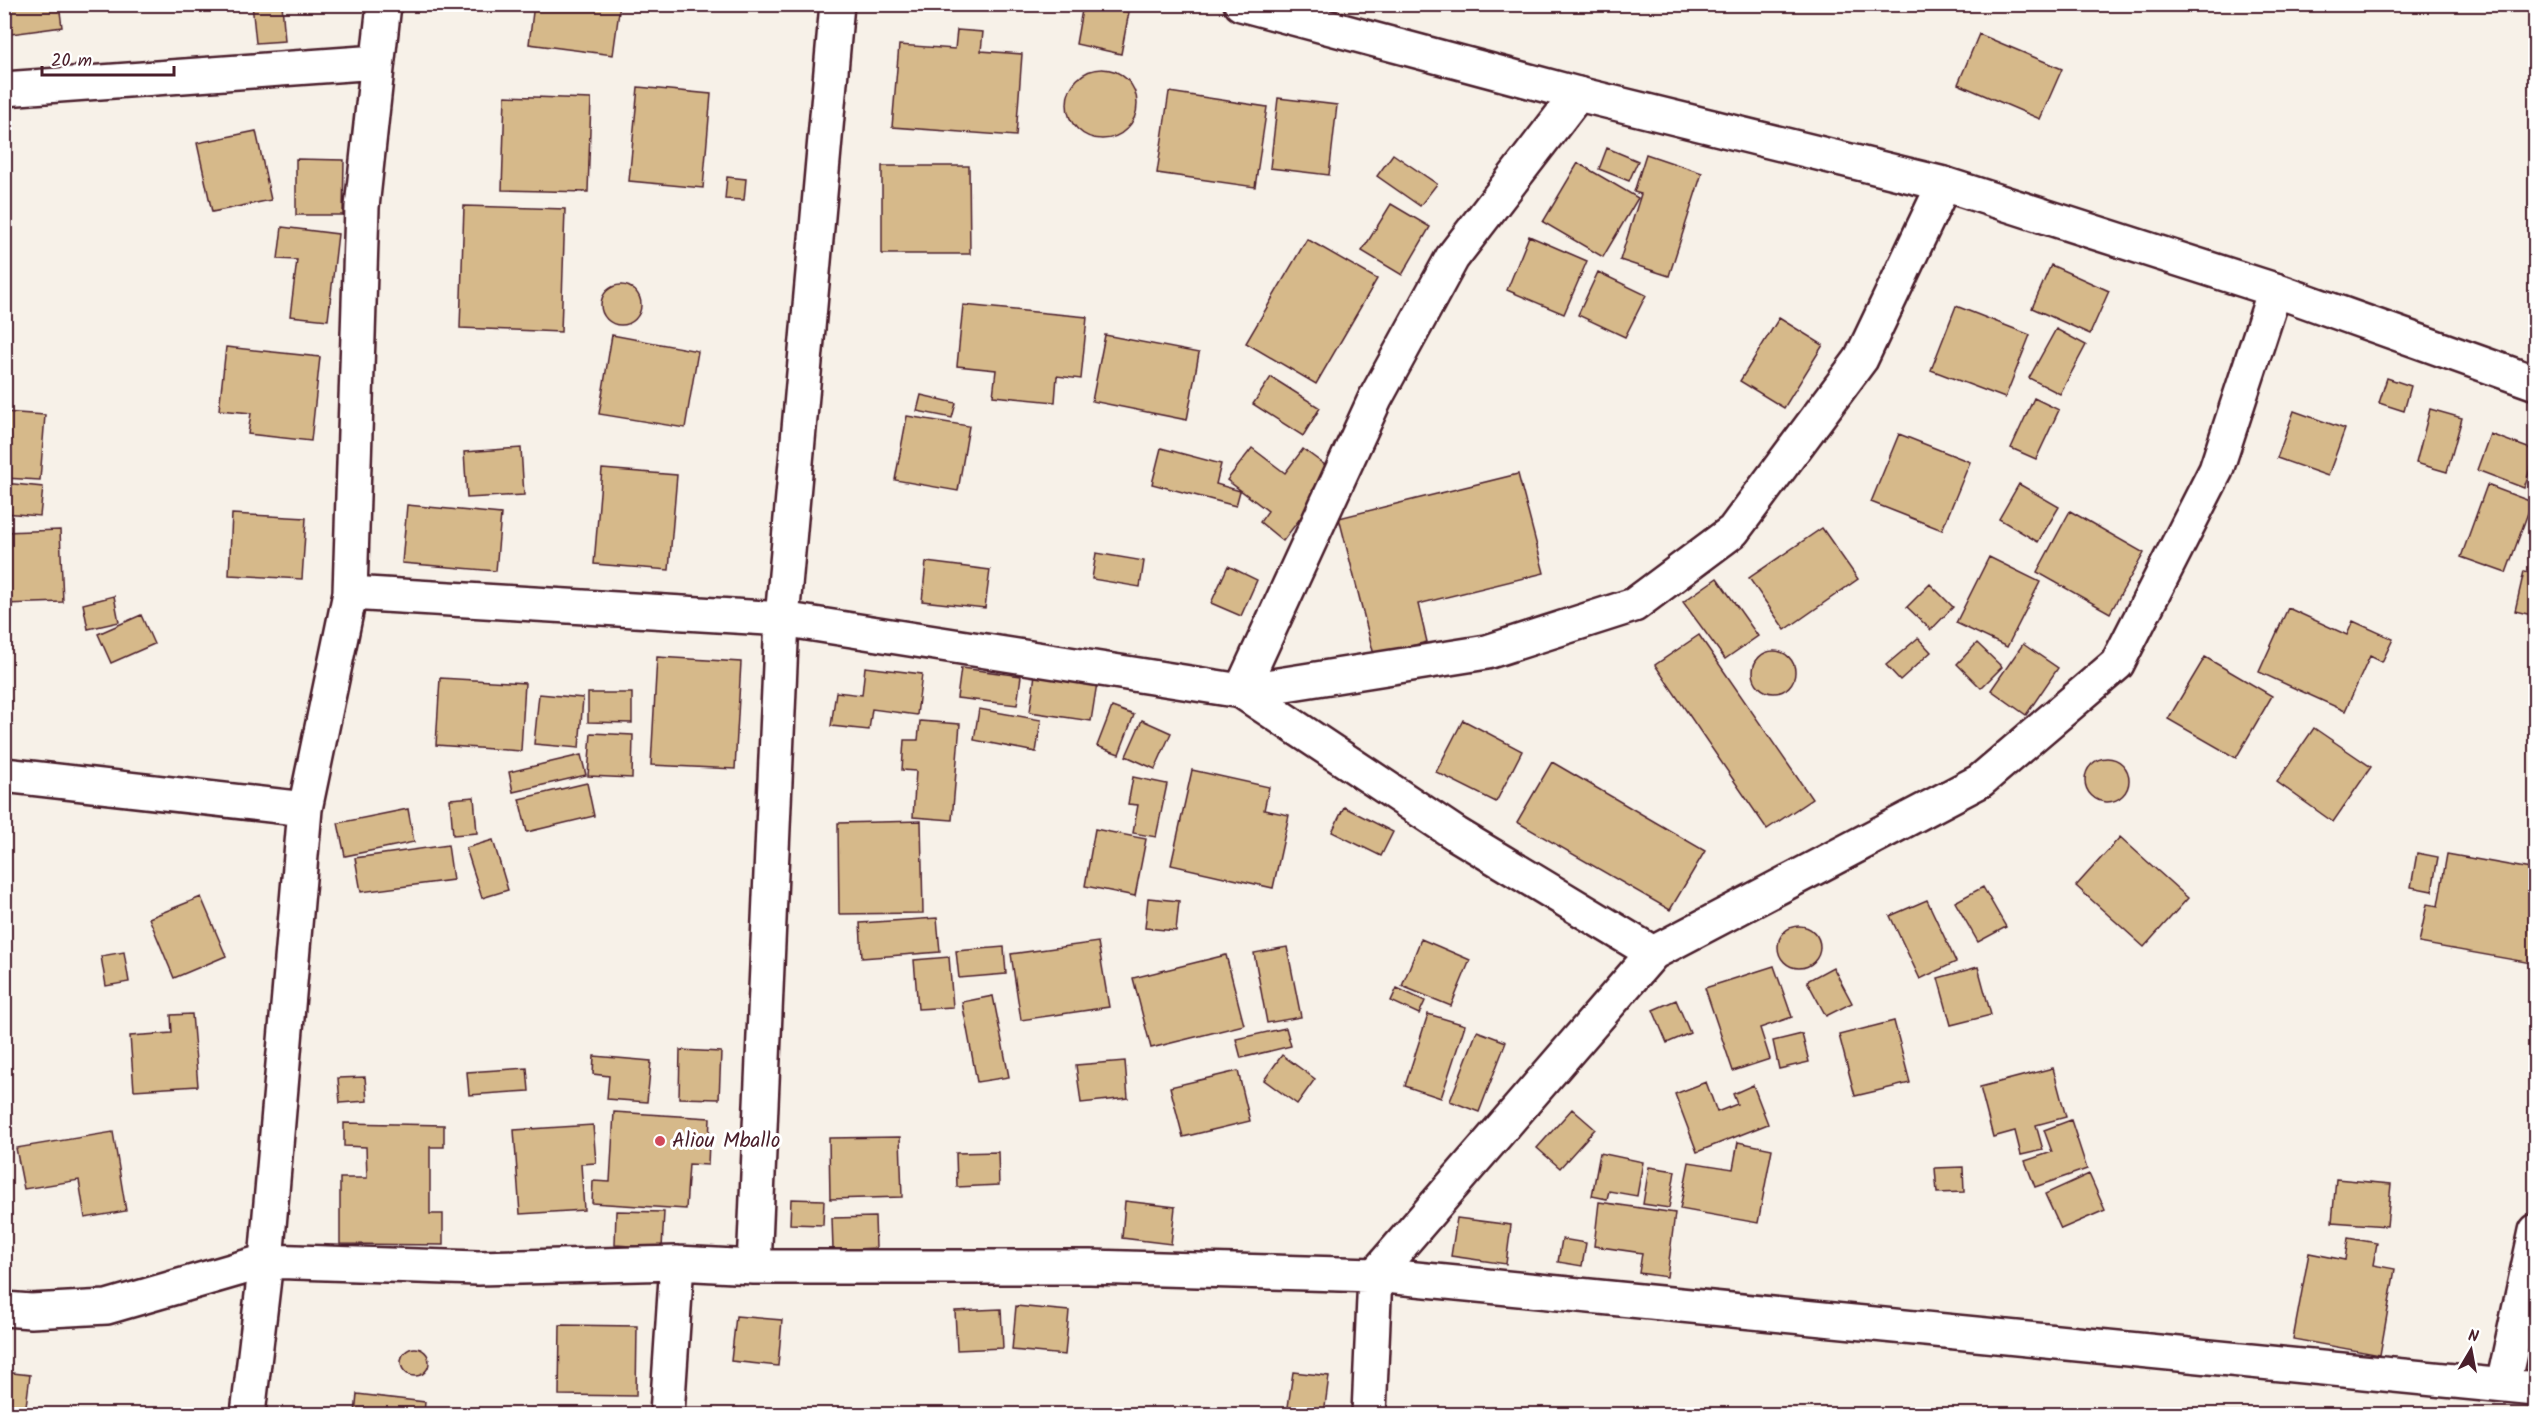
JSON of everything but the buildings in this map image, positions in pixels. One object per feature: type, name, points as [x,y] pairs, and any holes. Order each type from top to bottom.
[{"type":"street","points":[[248,1414],[266,1261],[305,809],[350,593],[362,207],[384,4]]},
{"type":"street","points":[[754,1267],[782,618],[837,4]]},
{"type":"street","points":[[1241,4],[1578,94],[1944,184],[2274,290],[2535,383]]},
{"type":"street","points":[[4,89],[377,62]]},
{"type":"street","points":[[1241,691],[1375,399],[1452,258],[1578,94]]},
{"type":"street","points":[[350,593],[782,618],[1241,691],[1486,652],[1634,605],[1733,531],[1861,359],[1944,184]]},
{"type":"street","points":[[1370,1414],[1375,1275],[1653,953],[1980,781],[2117,664],[2216,470],[2274,290]]},
{"type":"street","points":[[1241,691],[1456,834],[1653,953]]},
{"type":"street","points":[[4,775],[305,809]]},
{"type":"street","points":[[2503,1385],[2535,1231]]},
{"type":"street","points":[[4,1309],[31,1311],[107,1307],[266,1261],[478,1268],[677,1263],[754,1267],[1090,1267],[1375,1275],[2535,1389]]},
{"type":"street","points":[[667,1414],[677,1263]]},
{"type":"place","name":"Aliou Mballo","points":[[660,1141]]}]
